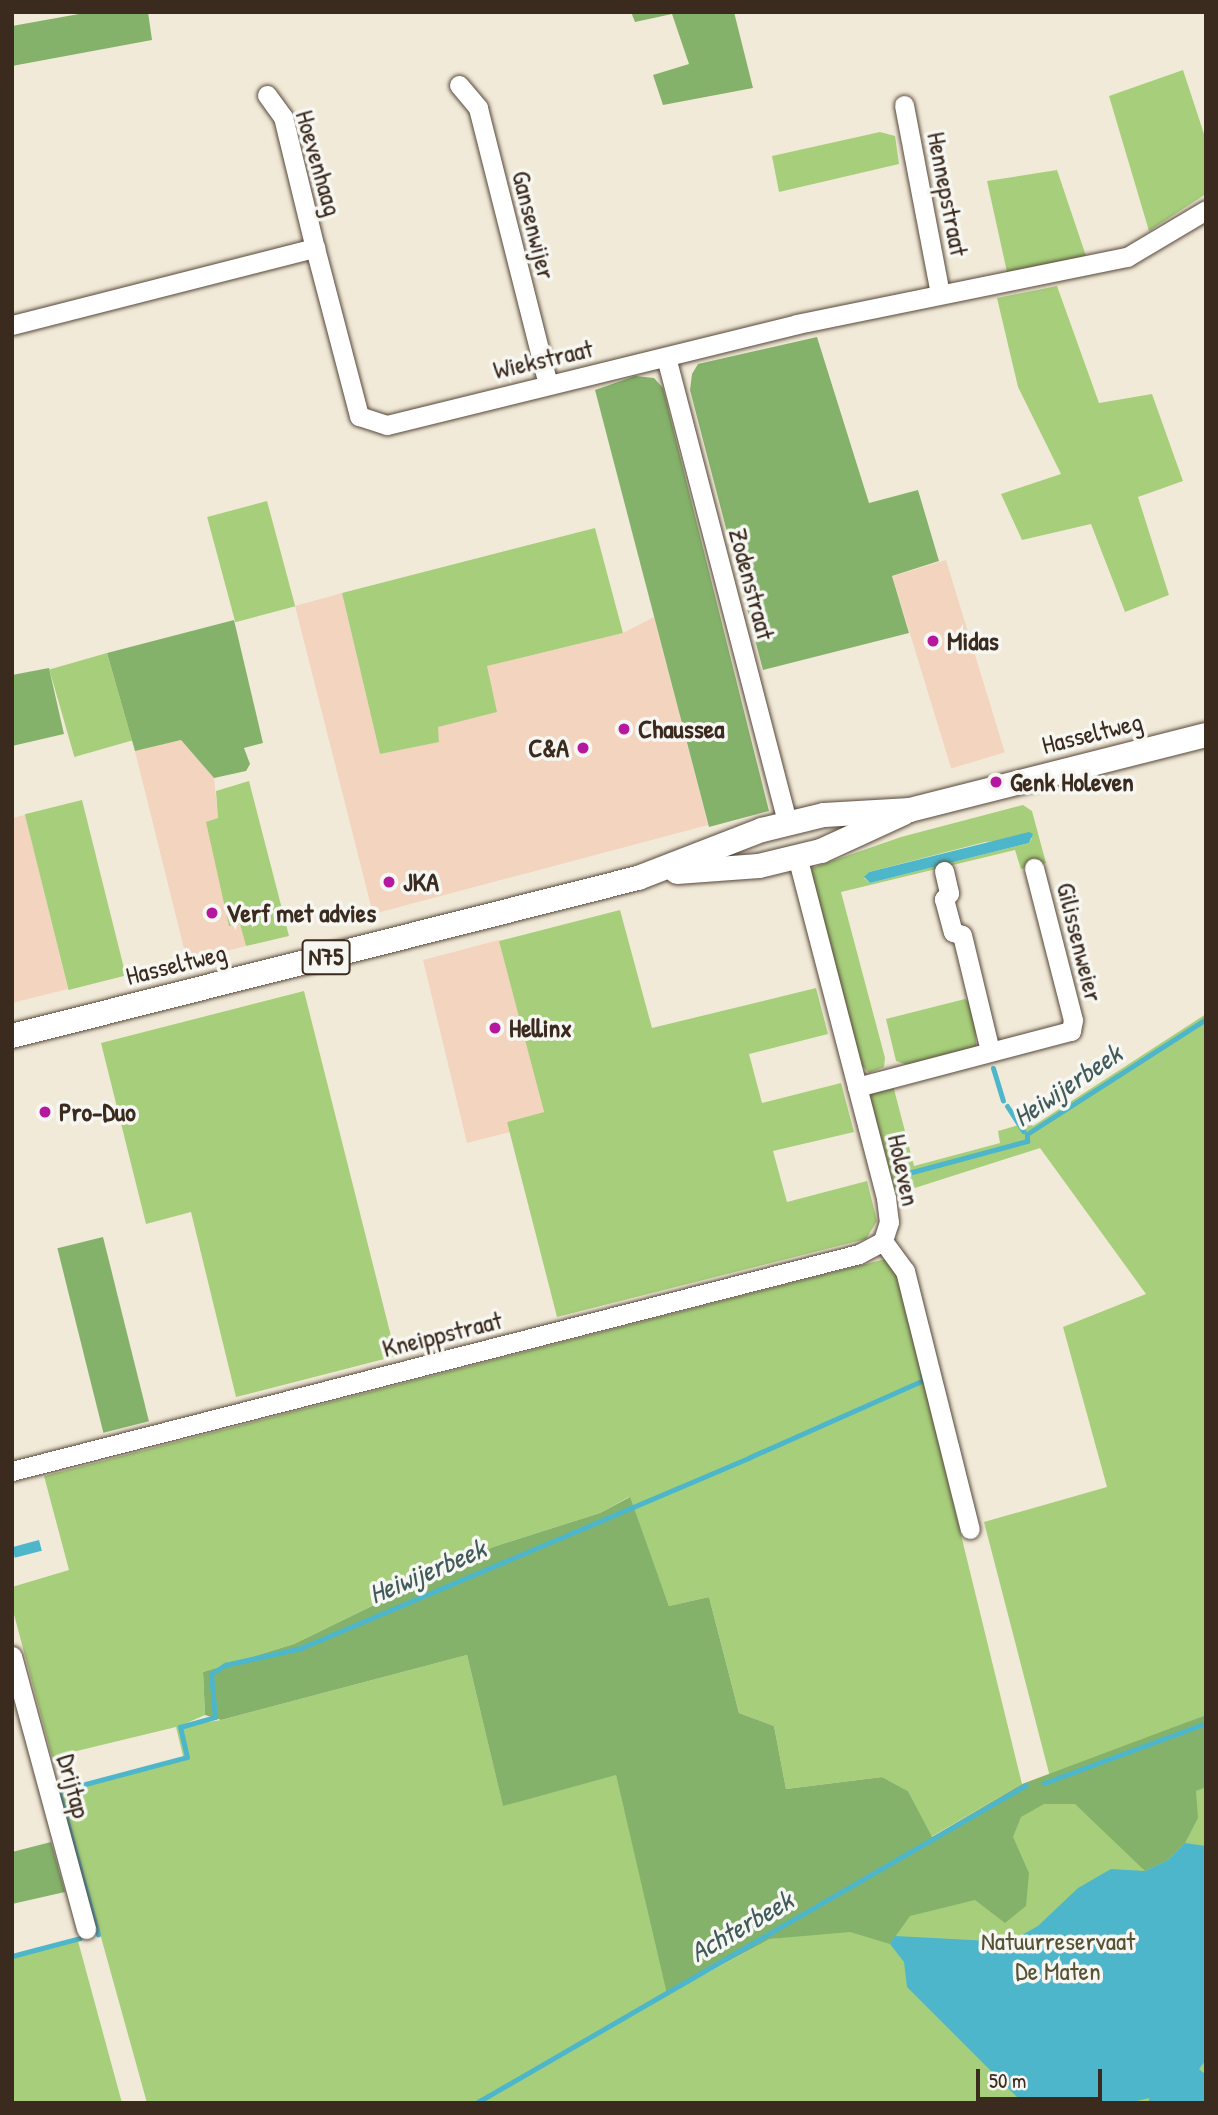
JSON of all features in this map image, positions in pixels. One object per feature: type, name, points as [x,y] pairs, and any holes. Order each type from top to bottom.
[{"type":"main road","name":"Hasseltweg","points":[[13,1036],[638,878],[789,824],[824,815],[910,810],[1206,735]]},
{"type":"main road","name":"Hasseltweg","points":[[638,878],[759,866],[833,847],[910,810]]},
{"type":"main road","points":[[789,824],[801,826],[808,836],[807,849],[797,856]]},
{"type":"street","name":"Gansenwijer","points":[[459,85],[478,108],[548,384]]},
{"type":"street","name":"Hoevenhaag","points":[[267,95],[283,117],[315,248]]},
{"type":"street","name":"Hennepstraat","points":[[904,105],[940,293]]},
{"type":"street","name":"Wiekstraat","points":[[315,248],[359,416],[387,425],[548,384],[940,293],[1128,257],[1206,210]]},
{"type":"street","points":[[12,325],[315,248]]},
{"type":"street","name":"Zodenstraat","points":[[666,357],[789,824]]},
{"type":"street","name":"Holeven","points":[[797,856],[886,1198],[889,1222],[883,1241],[905,1271],[970,1529]]},
{"type":"street","name":"Gilissenweier","points":[[857,1087],[1071,1031],[1073,1020],[1034,868]]},
{"type":"street","points":[[944,871],[949,892],[944,899],[953,932],[962,935],[990,1051]]},
{"type":"street","name":"Kneippstraat","points":[[12,1471],[859,1254],[883,1241]]},
{"type":"street","name":"Drijtap","points":[[12,1656],[86,1929]]},
{"type":"shaded area","points":[[946,560],[1005,752],[951,769],[892,576]]},
{"type":"shaded area","points":[[342,593],[380,754],[439,741],[437,727],[487,666],[623,633],[654,617],[708,825],[373,914],[295,606]]},
{"type":"shaded area","points":[[181,740],[214,778],[218,818],[207,822],[229,925],[240,923],[246,946],[187,961],[135,751]]},
{"type":"shaded area","points":[[25,815],[68,989],[12,1003],[12,818]]},
{"type":"shaded area","points":[[499,940],[544,1112],[507,1122],[510,1132],[467,1143],[423,960]]},
{"type":"green space","points":[[90,12],[148,12],[152,40],[12,66],[12,26]]},
{"type":"green space","points":[[631,12],[734,12],[753,88],[663,105],[653,75],[689,64],[672,14],[635,22]]},
{"type":"green space","points":[[1183,70],[1206,140],[1206,194],[1149,231],[1109,96]]},
{"type":"green space","points":[[880,132],[895,136],[899,164],[779,192],[772,156]]},
{"type":"green space","points":[[1057,170],[1086,256],[1007,272],[987,181]]},
{"type":"green space","points":[[1057,286],[1099,403],[1152,394],[1183,481],[1138,497],[1169,595],[1125,612],[1091,524],[1022,540],[1001,494],[1061,474],[1018,387],[997,298]]},
{"type":"green space","points":[[817,337],[869,503],[918,490],[939,561],[892,576],[909,633],[763,670],[690,390],[692,374],[698,364]]},
{"type":"green space","points":[[635,376],[654,378],[663,388],[769,811],[709,827],[595,390]]},
{"type":"green space","points":[[267,501],[295,606],[235,622],[207,517]]},
{"type":"green space","points":[[595,528],[623,633],[487,666],[497,712],[438,727],[439,742],[380,754],[342,593]]},
{"type":"green space","points":[[234,620],[263,743],[244,748],[250,764],[246,771],[214,778],[181,740],[135,751],[107,653]]},
{"type":"green space","points":[[107,653],[132,740],[74,757],[49,670]]},
{"type":"green space","points":[[49,668],[64,734],[12,746],[12,675]]},
{"type":"green space","points":[[249,781],[289,936],[246,946],[240,924],[229,926],[206,822],[218,818],[216,791]]},
{"type":"green space","points":[[82,800],[126,976],[69,990],[25,814]]},
{"type":"green space","points":[[1023,805],[1032,811],[1046,863],[1021,869],[1015,850],[841,892],[885,1058],[884,1067],[869,1073],[858,1062],[811,879],[812,868],[901,837]],"holes":[[[1032,838],[1029,843],[870,883],[864,878],[869,872],[985,842]]]},
{"type":"green space","points":[[620,910],[652,1028],[816,988],[828,1034],[749,1054],[762,1103],[841,1083],[854,1132],[773,1151],[787,1202],[867,1181],[877,1221],[866,1239],[557,1317],[507,1122],[544,1112],[499,941]]},
{"type":"green space","points":[[304,991],[396,1356],[236,1397],[191,1212],[146,1224],[101,1043]]},
{"type":"green space","points":[[965,999],[975,1007],[976,1048],[908,1065],[896,1061],[886,1019]]},
{"type":"green space","points":[[1206,1014],[1206,1715],[1050,1777],[984,1522],[1107,1487],[1063,1327],[1146,1294],[1040,1148],[896,1194],[870,1097],[874,1089],[889,1083],[894,1089],[914,1166],[1000,1143],[998,1131],[1029,1122],[1033,1126]]},
{"type":"green space","points":[[103,1237],[149,1421],[103,1433],[57,1248]]},
{"type":"green space","name":"Natuurreservaat De Maten","points":[[893,1257],[1022,1784],[931,1837],[908,1791],[882,1777],[786,1789],[774,1726],[739,1713],[709,1597],[669,1606],[629,1497],[600,1513],[493,1547],[294,1644],[203,1672],[205,1715],[180,1726],[221,1720],[467,1655],[503,1805],[616,1774],[668,1994],[770,1939],[787,1937],[1031,1801],[1206,1736],[1206,2103],[147,2103],[61,1793],[184,1760],[176,1727],[52,1757],[12,1607],[12,1587],[69,1570],[44,1476]]},
{"type":"green space","points":[[630,1497],[669,1606],[709,1597],[739,1713],[774,1726],[786,1789],[882,1777],[908,1791],[932,1837],[1022,1784],[1206,1715],[1206,1787],[1196,1791],[1198,1818],[1185,1843],[1168,1860],[1145,1871],[1075,1804],[1044,1804],[1021,1817],[1013,1837],[1029,1873],[1026,1906],[1005,1923],[975,1900],[910,1916],[890,1944],[850,1932],[770,1939],[667,1994],[616,1775],[503,1806],[467,1655],[221,1720],[205,1715],[203,1672],[294,1644],[493,1547],[600,1513]]},
{"type":"green space","points":[[51,1842],[65,1892],[12,1904],[12,1852]]},
{"type":"green space","points":[[78,1941],[122,2103],[12,2103],[12,1958]]},
{"type":"water","points":[[1029,832],[1033,834],[1029,843],[870,883],[864,877],[869,872]]},
{"type":"water","points":[[39,1540],[42,1551],[15,1558],[12,1547]]},
{"type":"water","points":[[1185,1843],[1206,1846],[1206,2060],[1199,2069],[1206,2075],[1206,2103],[1149,2103],[1149,2098],[1129,2103],[1023,2103],[907,1987],[904,1962],[890,1944],[895,1936],[1009,1942],[1038,1926],[1078,1888],[1111,1869],[1145,1871],[1168,1860]]},
{"type":"waterway","name":"Heiwijerbeek","points":[[901,1175],[1027,1141],[1027,1134],[1206,1019]]},
{"type":"waterway","points":[[993,1068],[1003,1101]]},
{"type":"waterway","points":[[1007,1106],[1023,1131]]},
{"type":"waterway","name":"Heiwijerbeek","points":[[59,1791],[187,1757],[180,1727],[215,1717],[211,1674],[225,1665],[301,1648],[750,1457],[924,1380],[922,1375]]},
{"type":"waterway","name":"Achterbeek","points":[[1044,1783],[1206,1723]]},
{"type":"waterway","name":"Heiwijerbeek","points":[[56,1782],[98,1934]]},
{"type":"waterway","name":"Achterbeek","points":[[476,2103],[1026,1785]]},
{"type":"waterway","name":"Heiwijerbeek","points":[[12,1956],[80,1938]]},
{"type":"place","name":"Midas","points":[[933,641]]},
{"type":"place","name":"Chaussea","points":[[624,729]]},
{"type":"place","name":"C&A","points":[[583,748]]},
{"type":"place","name":"Genk Holeven","points":[[996,782]]},
{"type":"place","name":"JKA","points":[[389,882]]},
{"type":"place","name":"Verf met advies","points":[[212,913]]},
{"type":"place","name":"Hellinx","points":[[495,1028]]},
{"type":"place","name":"Pro-Duo","points":[[45,1112]]}]
